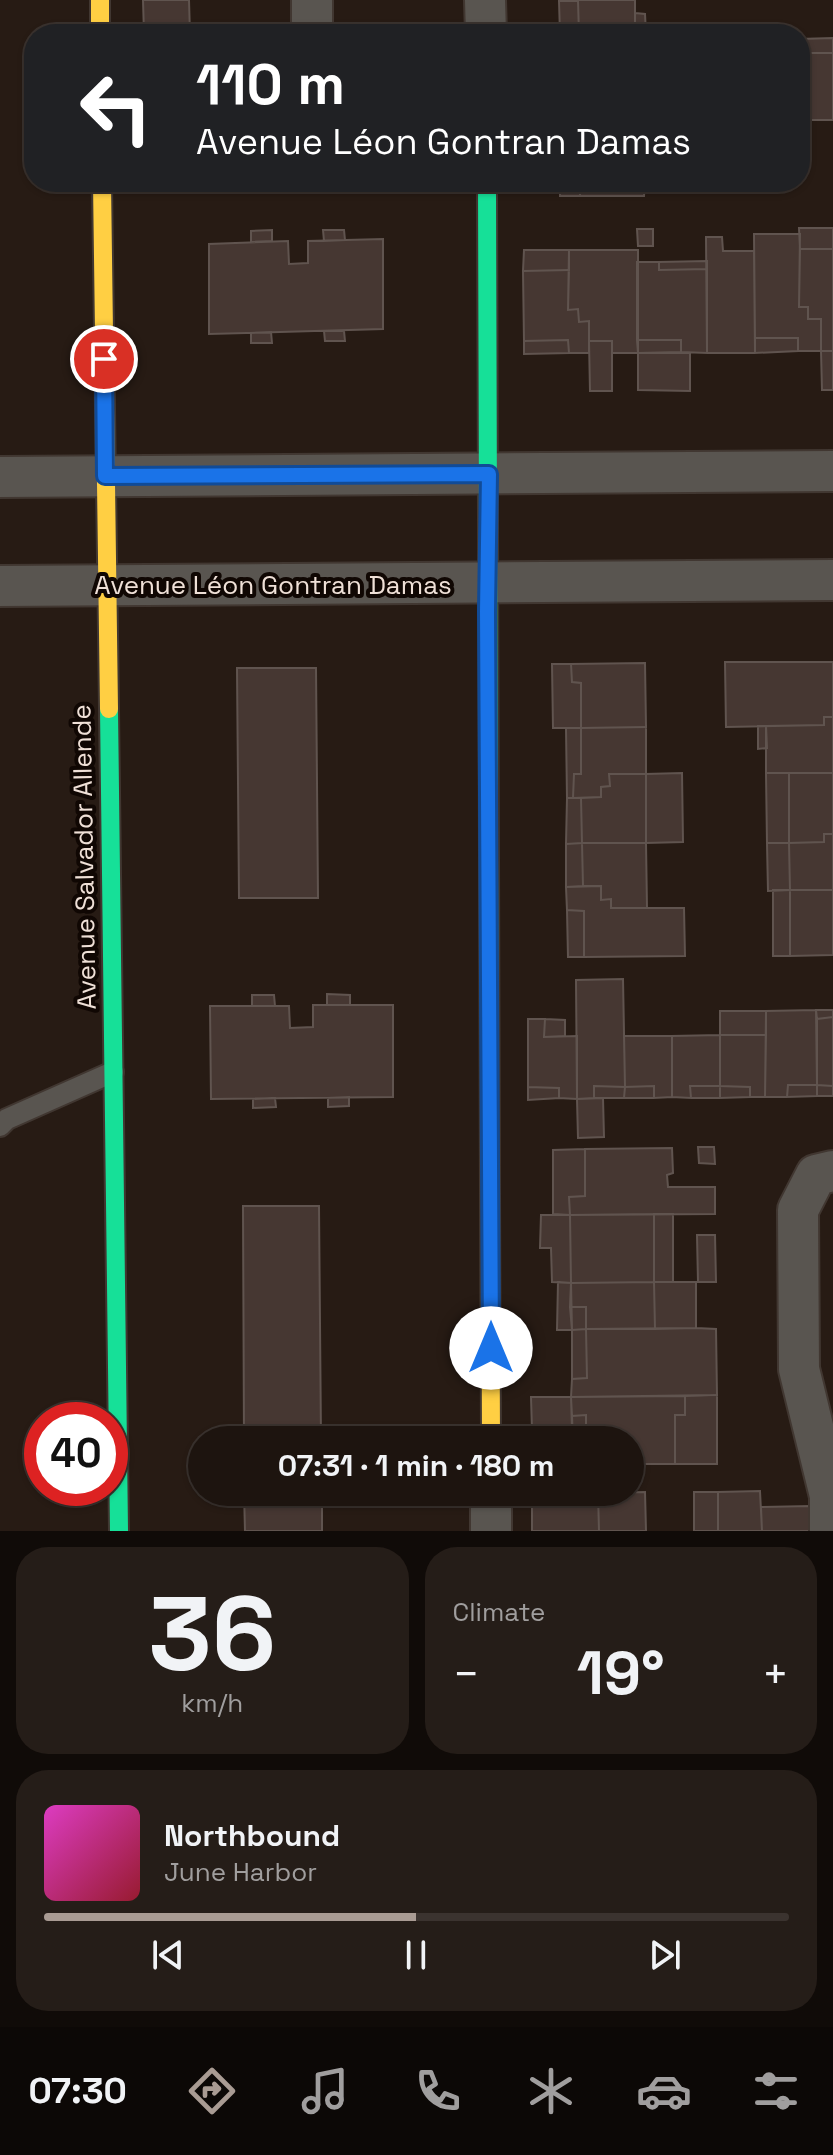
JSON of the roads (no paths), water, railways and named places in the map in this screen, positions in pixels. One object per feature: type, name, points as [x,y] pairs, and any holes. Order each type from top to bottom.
[{"type":"main road","points":[[100,0],[100,24]]},
{"type":"main road","name":"Avenue Salvador Allende","points":[[102,192],[119,1531]]},
{"type":"main road","points":[[487,192],[491,1426]]},
{"type":"street","points":[[312,0],[312,24]]},
{"type":"street","points":[[485,0],[486,24]]},
{"type":"street","points":[[0,477],[833,471]]},
{"type":"street","name":"Avenue Léon Gontran Damas","points":[[0,586],[833,580]]},
{"type":"street","points":[[830,1531],[830,1496],[799,1369],[798,1210],[816,1175],[833,1171]]},
{"type":"street","points":[[491,1506],[491,1531]]},
{"type":"lane","points":[[0,1126],[7,1119],[113,1072]]}]
